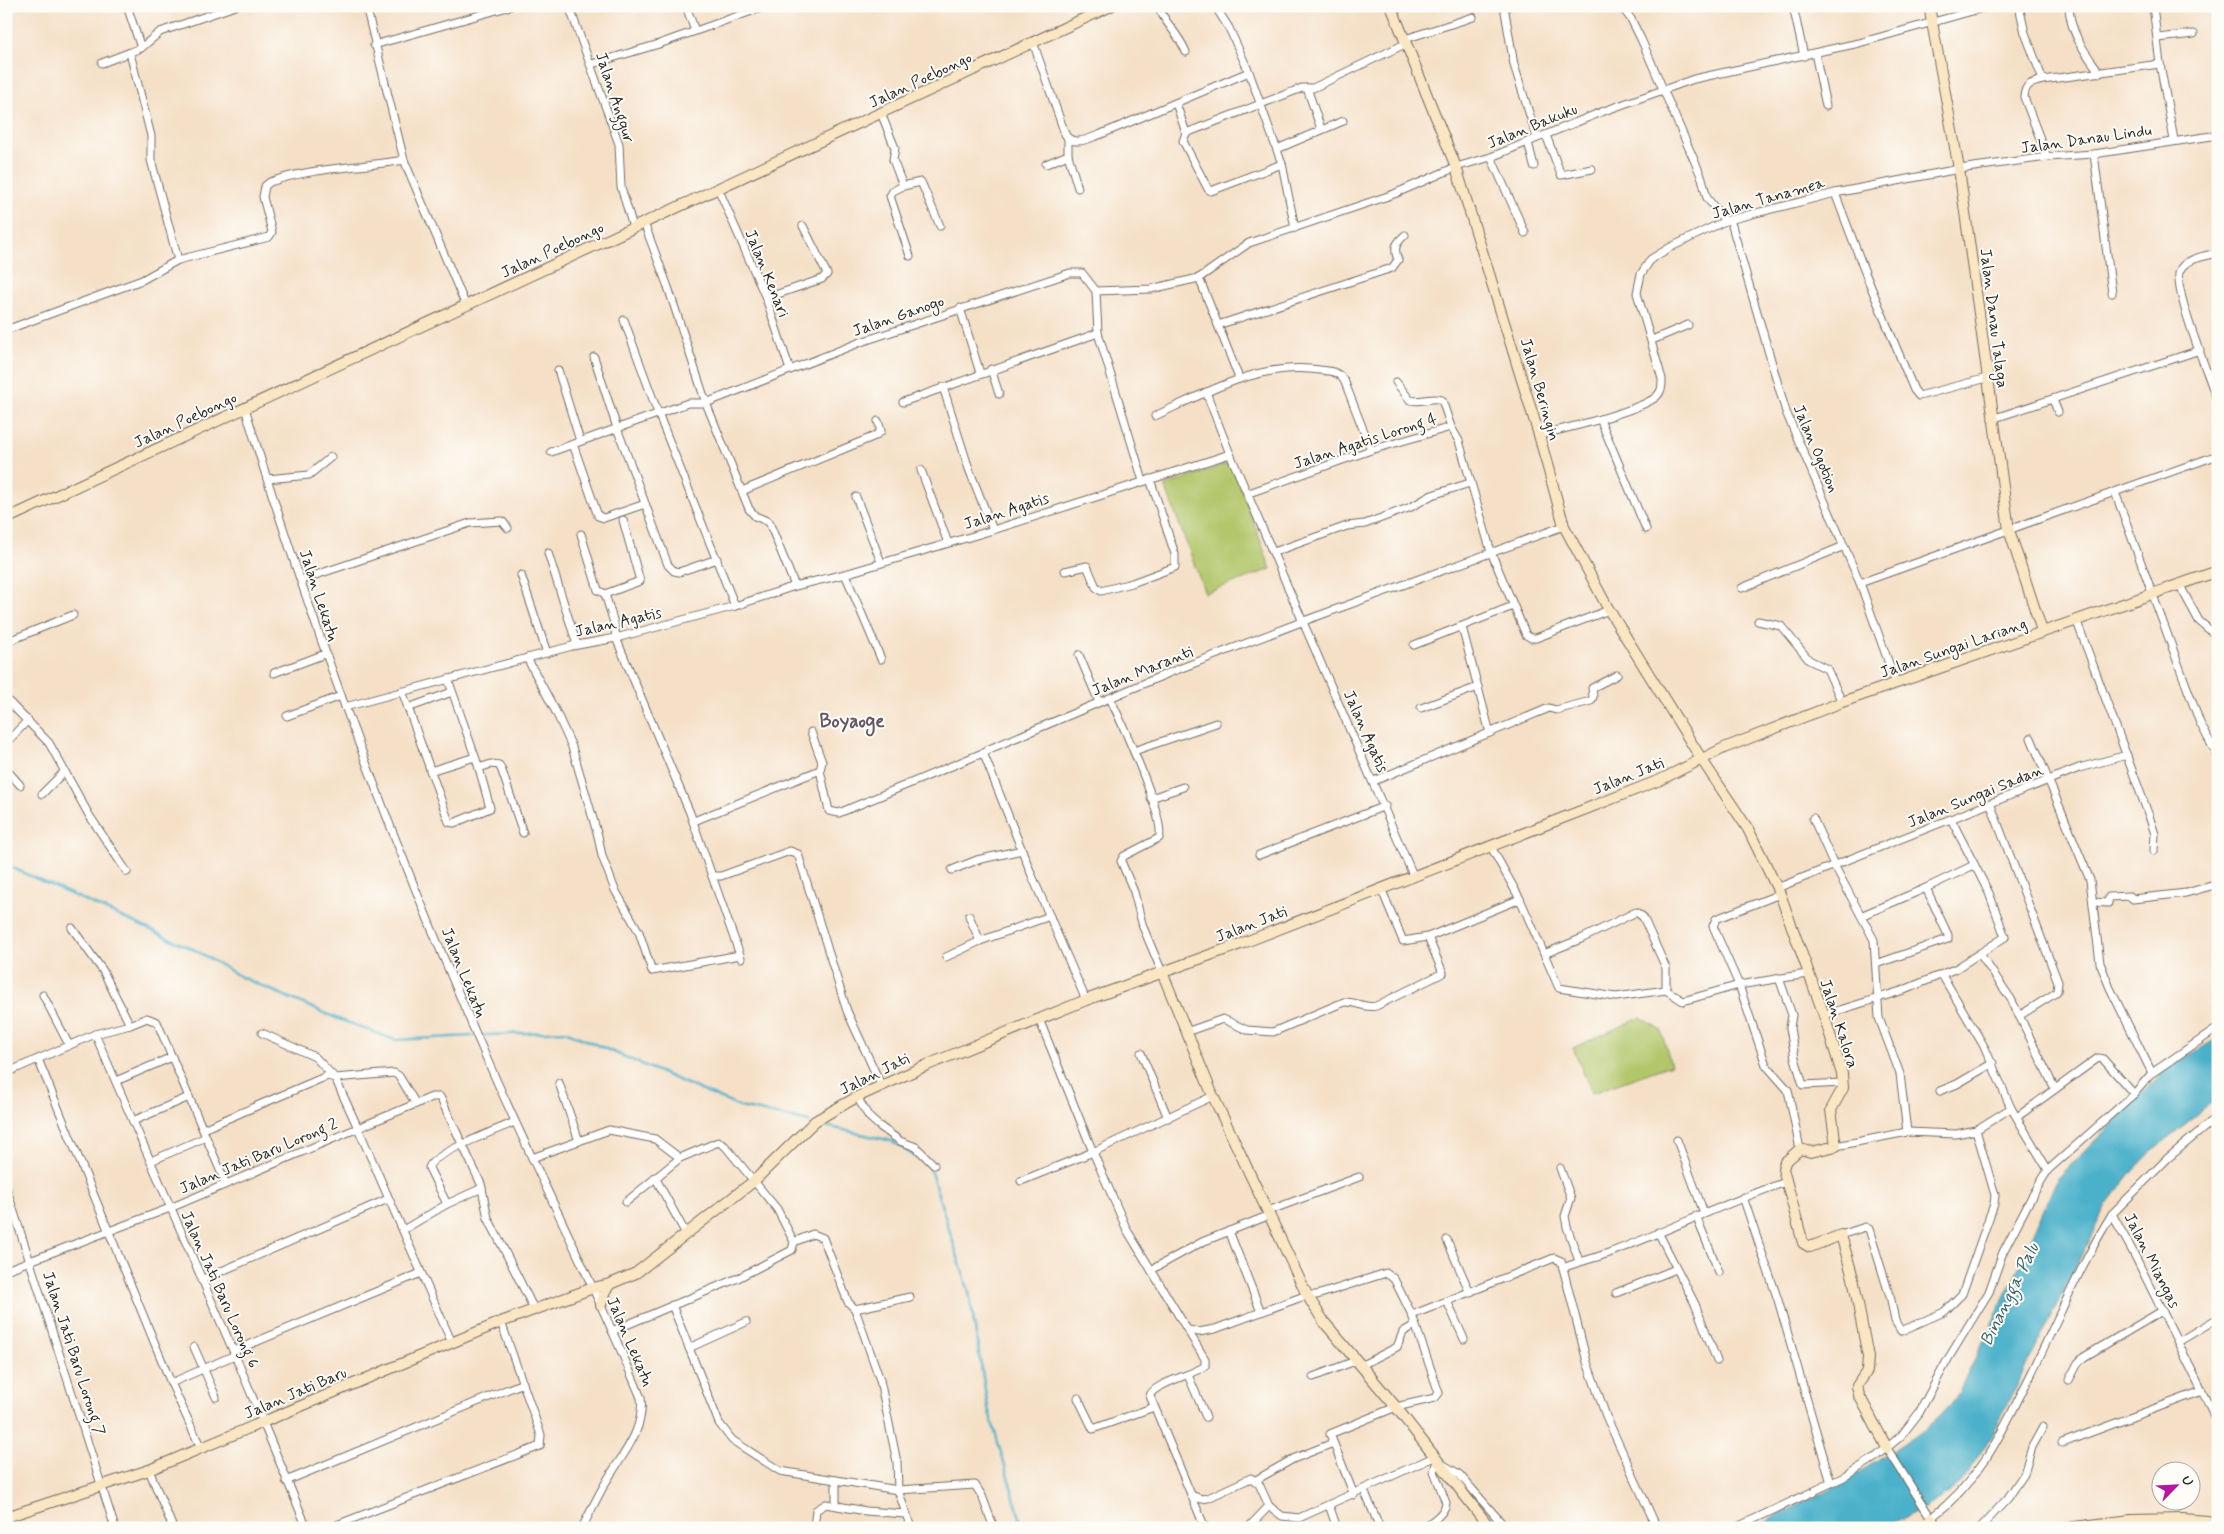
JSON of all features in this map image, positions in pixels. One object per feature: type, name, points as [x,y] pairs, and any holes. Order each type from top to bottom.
[{"type":"street","points":[[128,6],[142,48]]},
{"type":"street","points":[[102,64],[142,48],[160,32],[235,6]]},
{"type":"street","points":[[374,45],[511,6]]},
{"type":"street","name":"Jalan Anggur","points":[[570,6],[619,144],[621,187],[633,228]]},
{"type":"street","points":[[686,6],[695,31]]},
{"type":"street","points":[[592,64],[766,6]]},
{"type":"street","name":"Jalan Poebongo","points":[[6,519],[1111,6]]},
{"type":"street","points":[[1158,6],[1166,23],[1178,35],[1186,52]]},
{"type":"street","points":[[1214,6],[1229,28],[1250,72],[1282,164],[1295,228]]},
{"type":"street","points":[[1264,6],[1272,6]]},
{"type":"street","name":"Jalan Beringin","points":[[1391,6],[1456,167],[1539,436],[1564,526],[1609,610],[1702,760]]},
{"type":"street","points":[[1504,6],[1514,65],[1537,138]]},
{"type":"street","points":[[1621,6],[1636,28],[1702,178],[1707,198],[1727,220]]},
{"type":"street","points":[[1793,6],[1804,56]]},
{"type":"street","name":"Jalan Danau Talaga","points":[[1929,6],[1959,169],[1992,419],[2009,530],[2042,631]]},
{"type":"street","name":"Jalan Bakuku","points":[[1096,290],[1150,289],[1199,278],[1249,243],[1394,194],[1456,167],[1491,157],[1604,111],[1720,72],[1804,56],[1932,24],[1990,6]]},
{"type":"street","points":[[2019,6],[2025,33],[2043,80]]},
{"type":"street","points":[[2070,6],[2070,21],[2079,44],[2100,73]]},
{"type":"street","points":[[2153,6],[2160,64],[2174,140]]},
{"type":"street","points":[[367,7],[374,45],[404,160],[466,306]]},
{"type":"street","points":[[1186,133],[1260,104],[1329,81],[1406,41],[1473,18]]},
{"type":"street","points":[[2158,38],[2194,34]]},
{"type":"street","points":[[1033,42],[1068,139],[1068,155],[1078,188]]},
{"type":"street","points":[[130,53],[151,136],[151,160],[178,260]]},
{"type":"street","points":[[1815,53],[1826,106]]},
{"type":"street","points":[[2047,157],[2024,97],[2024,89],[2028,85],[2043,80],[2160,64]]},
{"type":"street","points":[[1068,139],[1078,141],[1099,135],[1250,72]]},
{"type":"street","points":[[1307,88],[1321,129]]},
{"type":"street","points":[[1176,103],[1186,133],[1183,141],[1211,191],[1282,164]]},
{"type":"street","points":[[881,113],[895,148],[893,160],[903,186]]},
{"type":"street","points":[[1277,149],[1343,121]]},
{"type":"street","points":[[1546,135],[1561,174],[1569,175],[1592,169]]},
{"type":"street","name":"Jalan Danau Lindu","points":[[1959,169],[2047,157],[2094,154],[2174,140],[2218,135]]},
{"type":"street","points":[[1528,142],[1534,166]]},
{"type":"street","points":[[2094,154],[2112,293]]},
{"type":"street","points":[[1046,164],[1068,155]]},
{"type":"street","points":[[1491,157],[1525,233]]},
{"type":"street","points":[[6,330],[142,280],[178,260],[270,236],[272,232],[263,197],[265,186],[270,182],[339,166],[366,166],[404,160]]},
{"type":"street","name":"Jalan Tanamea","points":[[1539,436],[1600,419],[1646,402],[1660,392],[1662,379],[1637,293],[1644,266],[1669,248],[1727,220],[1835,192],[1959,169]]},
{"type":"street","points":[[910,256],[890,196],[893,191],[903,186],[921,182],[940,226]]},
{"type":"street","name":"Jalan Kenari","points":[[718,188],[766,298],[790,370]]},
{"type":"street","points":[[1835,192],[1866,275],[1914,390],[1919,396],[1988,378]]},
{"type":"street","name":"Jalan Ogotion","points":[[1727,220],[1786,412],[1860,582],[1896,682]]},
{"type":"street","points":[[644,223],[668,287],[706,403],[742,491],[752,513],[769,522],[795,586]]},
{"type":"street","points":[[766,298],[822,278],[827,274],[803,226]]},
{"type":"street","points":[[1218,325],[1392,268],[1398,260],[1395,252],[1397,242],[1405,234]]},
{"type":"street","points":[[2217,399],[2180,291],[2179,271],[2185,264],[2218,253]]},
{"type":"street","name":"Jalan Ganogo","points":[[551,452],[688,403],[706,403],[861,342],[960,308],[1075,272],[1086,276],[1096,290]]},
{"type":"street","points":[[1199,278],[1239,378]]},
{"type":"street","points":[[1065,571],[1087,566],[1096,588],[1101,591],[1132,583],[1176,567],[1175,554],[1147,480],[1098,333],[1096,290]]},
{"type":"street","points":[[960,308],[980,373]]},
{"type":"street","points":[[624,320],[658,413],[735,606]]},
{"type":"street","points":[[1652,340],[1688,325]]},
{"type":"street","points":[[903,402],[991,369],[1098,333]]},
{"type":"street","points":[[1992,419],[2200,350]]},
{"type":"street","points":[[594,357],[617,428],[668,565],[674,572],[679,572],[717,559]]},
{"type":"street","points":[[1155,416],[1206,392],[1257,372],[1305,367],[1336,372],[1344,380],[1371,450]]},
{"type":"street","points":[[991,369],[999,394]]},
{"type":"street","points":[[558,370],[598,516],[604,518],[645,504]]},
{"type":"street","points":[[1396,382],[1410,400],[1429,401],[1437,398],[1442,400],[1451,427]]},
{"type":"street","points":[[943,387],[969,469],[993,530]]},
{"type":"street","points":[[1206,392],[1230,454]]},
{"type":"street","points":[[2053,400],[2058,412]]},
{"type":"street","name":"Jalan Lekatu","points":[[245,408],[267,480],[340,696],[490,1066],[601,1305],[641,1398],[641,1417],[633,1440],[605,1483],[582,1528]]},
{"type":"street","points":[[1600,419],[1646,529]]},
{"type":"street","points":[[742,491],[875,436],[881,431],[878,422]]},
{"type":"street","name":"Jalan Agatis Lorong 4","points":[[1249,493],[1371,450],[1451,427],[1459,441],[1491,552],[1526,635],[1533,639],[1609,610]]},
{"type":"street","name":"Jalan Agatis","points":[[346,707],[526,658],[577,645],[616,638],[735,606],[795,586],[845,574],[993,530],[1230,454],[1249,493],[1413,875]]},
{"type":"street","points":[[1860,582],[2218,455]]},
{"type":"street","points":[[267,480],[310,475],[331,457]]},
{"type":"street","points":[[921,470],[948,543]]},
{"type":"street","points":[[1274,552],[1347,526],[1365,524],[1411,507],[1432,495],[1470,483]]},
{"type":"street","points":[[2115,492],[2200,722],[2218,757]]},
{"type":"street","points":[[856,497],[881,562]]},
{"type":"street","points":[[605,594],[640,581],[623,520]]},
{"type":"street","points":[[302,580],[470,522],[502,521],[508,528]]},
{"type":"street","name":"Jalan Maranti","points":[[820,770],[829,811],[839,813],[1099,702],[1304,621],[1564,526]]},
{"type":"street","points":[[526,658],[556,712],[572,748],[588,799],[602,856],[615,890],[639,932],[652,971],[740,957],[694,822],[616,638],[614,623],[605,594],[598,590],[581,534]]},
{"type":"street","points":[[1742,588],[1844,546]]},
{"type":"street","points":[[548,553],[577,645]]},
{"type":"street","name":"Jalan Sungai Lariang","points":[[1702,760],[1724,748],[1896,682],[2218,570]]},
{"type":"street","points":[[845,574],[881,659]]},
{"type":"street","points":[[521,575],[547,653]]},
{"type":"street","points":[[2179,584],[2199,620],[2218,636]]},
{"type":"street","points":[[1414,646],[1514,606]]},
{"type":"street","points":[[6,642],[73,615]]},
{"type":"street","points":[[2076,619],[2155,834],[2154,851]]},
{"type":"street","points":[[1758,620],[1781,626],[1809,660],[1827,669],[1842,702]]},
{"type":"street","points":[[1462,627],[1490,733]]},
{"type":"street","points":[[274,673],[325,654]]},
{"type":"street","points":[[1079,655],[1099,702]]},
{"type":"street","points":[[1374,781],[1550,708],[1556,710],[1591,701],[1594,698],[1592,688],[1617,675]]},
{"type":"street","points":[[402,691],[447,819],[451,823],[490,808],[479,768],[448,679]]},
{"type":"street","points":[[1421,708],[1478,687]]},
{"type":"street","points":[[408,708],[452,692]]},
{"type":"street","points":[[287,716],[340,696]]},
{"type":"street","points":[[6,698],[49,743],[89,815],[127,872]]},
{"type":"street","points":[[1110,698],[1134,752],[1151,798],[1159,825],[1160,837],[1124,856],[1121,861],[1134,892],[1143,927],[1213,1096],[1307,1295],[1324,1322],[1396,1407],[1490,1528]]},
{"type":"street","points":[[6,742],[28,720]]},
{"type":"street","points":[[1134,752],[1216,723]]},
{"type":"street","points":[[694,822],[820,770],[822,762],[811,732]]},
{"type":"street","points":[[2031,738],[2090,880],[2100,963],[2110,988],[2152,1073]]},
{"type":"street","points":[[984,752],[1022,850],[1086,1000]]},
{"type":"street","name":"Jalan Sungai Sadan","points":[[1739,986],[1713,929],[1713,921],[1834,865],[1951,820],[1990,802],[2079,768],[2127,755]]},
{"type":"street","points":[[430,771],[475,757]]},
{"type":"street","name":"Jalan Jati","points":[[754,1181],[787,1146],[815,1121],[881,1085],[1038,1019],[1660,780],[1702,760]]},
{"type":"street","name":"Jalan Kalora","points":[[1702,760],[1748,829],[1778,891],[1807,974],[1824,1015],[1843,1083],[1832,1110],[1836,1146]]},
{"type":"street","points":[[479,768],[495,764],[501,768],[523,833]]},
{"type":"street","points":[[6,769],[20,785]]},
{"type":"street","points":[[42,794],[64,772]]},
{"type":"street","points":[[1151,798],[1183,787]]},
{"type":"street","points":[[1990,802],[2058,982],[2057,991],[2054,994],[2019,1016]]},
{"type":"street","points":[[1259,855],[1385,806]]},
{"type":"street","points":[[1813,818],[1834,865],[1863,915],[1874,940],[1879,1018],[1900,1074],[1908,1132]]},
{"type":"street","points":[[1824,1015],[1878,998],[1957,968],[2004,939],[2005,935],[1989,893],[1951,820]]},
{"type":"street","points":[[1490,845],[1520,899],[1559,988],[1616,998],[1666,990],[1683,1001],[1739,986],[1807,974]]},
{"type":"street","points":[[952,870],[976,860],[1022,850]]},
{"type":"street","points":[[712,876],[721,876],[790,851],[798,854],[847,1011],[881,1085]]},
{"type":"street","points":[[1863,915],[1974,865]]},
{"type":"street","points":[[2093,902],[2108,903],[2109,898],[2113,896],[2130,896],[2133,899],[2174,895],[2218,884]]},
{"type":"street","points":[[1381,888],[1402,941],[1428,937],[1520,899]]},
{"type":"street","points":[[1876,964],[1948,939],[1947,931],[1926,888]]},
{"type":"street","points":[[1544,954],[1583,938],[1636,912],[1642,917],[1666,968],[1666,990]]},
{"type":"street","points":[[969,916],[980,941]]},
{"type":"street","points":[[946,957],[980,941],[1050,916]]},
{"type":"street","points":[[72,928],[103,971],[130,1026]]},
{"type":"street","points":[[1186,1032],[1223,1019],[1247,1030],[1273,1032],[1344,1002],[1357,1003],[1365,1007],[1376,1006],[1443,974],[1428,937]]},
{"type":"street","points":[[1980,954],[2011,999],[2055,1089]]},
{"type":"street","points":[[1942,974],[1993,1063],[2011,1108],[2048,1170]]},
{"type":"street","points":[[1779,978],[1792,1015],[1790,1028],[1803,1085],[1843,1083]]},
{"type":"street","points":[[1739,986],[1766,1065],[1788,1090],[1800,1149]]},
{"type":"street","points":[[44,995],[70,1046]]},
{"type":"street","points":[[6,1073],[95,1034],[130,1026],[147,1018],[157,1022],[226,1184]]},
{"type":"street","points":[[1038,1019],[1127,1230],[1188,1330],[1205,1363],[1198,1371],[1152,1390],[1150,1396],[1205,1528]]},
{"type":"street","points":[[1735,1528],[1831,1483],[1888,1450],[1911,1425],[1927,1400],[1948,1359],[1989,1292],[2003,1252],[2048,1170],[2134,1094],[2152,1073],[2218,1028]]},
{"type":"street","points":[[262,1033],[315,1057],[335,1078],[358,1128],[436,1096],[444,1102],[482,1188],[488,1218],[534,1309]]},
{"type":"street","name":"Jalan Jati Baru Lorong 6","points":[[95,1034],[264,1422],[286,1481],[307,1528]]},
{"type":"street","points":[[1141,1053],[1168,1118]]},
{"type":"street","points":[[116,1081],[172,1057]]},
{"type":"street","points":[[2017,1117],[2098,1058],[2103,1059],[2134,1094]]},
{"type":"street","points":[[38,1059],[171,1383],[201,1448]]},
{"type":"street","points":[[1940,1091],[1957,1084],[1993,1063]]},
{"type":"street","points":[[203,1129],[323,1077],[335,1078],[394,1073],[399,1076],[416,1104]]},
{"type":"street","points":[[559,1083],[579,1141]]},
{"type":"street","points":[[1021,1181],[1093,1152],[1213,1096]]},
{"type":"street","points":[[133,1121],[189,1097]]},
{"type":"street","points":[[857,1097],[869,1117],[878,1125],[900,1140],[916,1147],[934,1165]]},
{"type":"street","points":[[1800,1149],[1811,1152],[1908,1132],[1956,1134],[1976,1130],[2011,1108]]},
{"type":"street","name":"Jalan Miangas","points":[[2218,1116],[2168,1158],[2112,1214],[2218,1422]]},
{"type":"street","points":[[447,1204],[429,1166],[432,1161],[463,1144],[516,1122]]},
{"type":"street","name":"Jalan Jati Baru Lorong 2","points":[[6,1270],[170,1208],[358,1128],[452,1343]]},
{"type":"street","points":[[532,1158],[609,1130],[655,1139],[680,1158]]},
{"type":"street","points":[[1800,1149],[1784,1162],[1783,1169],[1801,1240],[1805,1246],[1819,1244],[1865,1227],[1869,1229],[1900,1332],[1950,1308],[1962,1294],[1968,1281],[1994,1204],[1995,1195],[1976,1130]]},
{"type":"street","points":[[151,1161],[206,1137]]},
{"type":"street","points":[[1677,1140],[1719,1272]]},
{"type":"street","points":[[612,1331],[738,1278],[792,1250],[794,1242],[777,1210],[725,1146],[718,1142],[680,1158],[626,1202]]},
{"type":"street","points":[[1560,1168],[1571,1198],[1565,1216],[1567,1227],[1579,1261]]},
{"type":"street","points":[[1151,1270],[1229,1231],[1359,1176]]},
{"type":"street","points":[[655,1177],[686,1234]]},
{"type":"street","points":[[593,1288],[610,1284],[636,1273],[754,1181]]},
{"type":"street","points":[[1563,1268],[1579,1261],[1612,1252],[1700,1214],[1786,1182]]},
{"type":"street","name":"Jalan Jati Baru Lorong 7","points":[[6,1187],[115,1528]]},
{"type":"street","points":[[403,1230],[447,1204],[482,1188]]},
{"type":"street","points":[[1743,1197],[1782,1315],[1831,1483]]},
{"type":"street","points":[[201,1280],[388,1199]]},
{"type":"street","points":[[1929,1515],[1954,1500],[1980,1469],[1997,1442],[2059,1318],[2088,1252],[2112,1214]]},
{"type":"street","points":[[1229,1231],[1261,1312]]},
{"type":"street","points":[[1658,1232],[1707,1331],[1717,1361]]},
{"type":"street","points":[[794,1242],[814,1234],[823,1238],[848,1302],[855,1309],[880,1380],[897,1462],[898,1490],[911,1528]]},
{"type":"street","points":[[1841,1235],[1853,1278],[1868,1356],[1866,1371],[1857,1386],[1858,1395],[1888,1450],[1937,1528]]},
{"type":"street","points":[[1447,1240],[1470,1293]]},
{"type":"street","points":[[1412,1314],[1470,1293],[1554,1258],[1561,1261],[1587,1362],[1606,1416],[1657,1528]]},
{"type":"street","points":[[1616,1292],[1676,1269]]},
{"type":"street","points":[[171,1383],[234,1353],[421,1273]]},
{"type":"street","points":[[1188,1330],[1199,1332],[1215,1328],[1307,1295],[1317,1295],[1386,1273],[1394,1279],[1412,1314],[1438,1392],[1435,1398],[1396,1407],[1332,1432],[1330,1436],[1354,1495]]},
{"type":"street","points":[[601,1305],[605,1291],[610,1284]]},
{"type":"street","name":"Jalan Jati Baru","points":[[6,1517],[149,1470],[501,1322],[593,1288]]},
{"type":"street","points":[[855,1309],[910,1297]]},
{"type":"street","points":[[1448,1301],[1464,1339]]},
{"type":"street","points":[[672,1305],[712,1410],[732,1440],[780,1471],[898,1490],[975,1485],[982,1496],[994,1528]]},
{"type":"street","points":[[2069,1380],[2078,1363],[2084,1357],[2162,1311]]},
{"type":"street","points":[[2178,1342],[2218,1318]]},
{"type":"street","points":[[329,1528],[536,1449],[541,1443],[541,1435],[501,1322]]},
{"type":"street","points":[[689,1348],[746,1322]]},
{"type":"street","points":[[1313,1377],[1358,1363],[1396,1347],[1403,1332],[1415,1325]]},
{"type":"street","points":[[194,1346],[216,1397]]},
{"type":"street","points":[[1188,1374],[1206,1417]]},
{"type":"street","points":[[286,1481],[523,1383]]},
{"type":"street","points":[[2062,1443],[2202,1391]]},
{"type":"street","points":[[1078,1398],[1093,1429],[1154,1407]]},
{"type":"street","points":[[1980,1528],[2008,1498],[2024,1474],[2032,1447],[2043,1427]]},
{"type":"street","points":[[1191,1495],[1201,1499],[1208,1498],[1248,1479],[1256,1480],[1294,1459],[1333,1443]]},
{"type":"street","points":[[1256,1480],[1269,1506],[1290,1518],[1299,1518],[1436,1459]]},
{"type":"street","points":[[1422,1528],[1433,1521],[1445,1508],[1446,1504],[1434,1471],[1436,1459]]},
{"type":"street","points":[[1436,1459],[1459,1474],[1506,1528]]},
{"type":"street","points":[[149,1470],[173,1528]]},
{"type":"street","points":[[836,1480],[836,1505]]},
{"type":"street","points":[[1364,1490],[1380,1528]]},
{"type":"street","points":[[814,1528],[814,1516],[818,1507],[826,1504],[866,1511],[905,1514]]},
{"type":"street","points":[[1328,1505],[1337,1528]]},
{"type":"street","points":[[1248,1528],[1269,1506]]},
{"type":"street","points":[[6,1517],[9,1528]]},
{"type":"street","points":[[2066,1528],[2085,1525],[2091,1527],[2115,1522],[2150,1524],[2184,1519],[2218,1522]]},
{"type":"green space","points":[[1231,462],[1271,569],[1205,593],[1165,486]]},
{"type":"green space","points":[[1641,1017],[1661,1030],[1671,1065],[1592,1093],[1573,1048]]},
{"type":"water","name":"Binangga Palu","points":[[2218,1038],[2218,1098],[2155,1148],[2132,1172],[2106,1206],[1992,1435],[1967,1474],[1950,1492],[1926,1507],[1882,1528],[1751,1528],[1823,1492],[1876,1462],[1922,1431],[1947,1409],[1960,1390],[2018,1269],[2057,1179],[2166,1069]]},
{"type":"waterway","points":[[6,865],[195,950],[241,977],[336,1018],[395,1040],[565,1031],[740,1107],[810,1122]]},
{"type":"waterway","points":[[817,1124],[892,1141],[929,1166],[969,1292],[988,1408],[1023,1528]]},
{"type":"district","name":"Boyaoge","points":[[852,720]]}]
